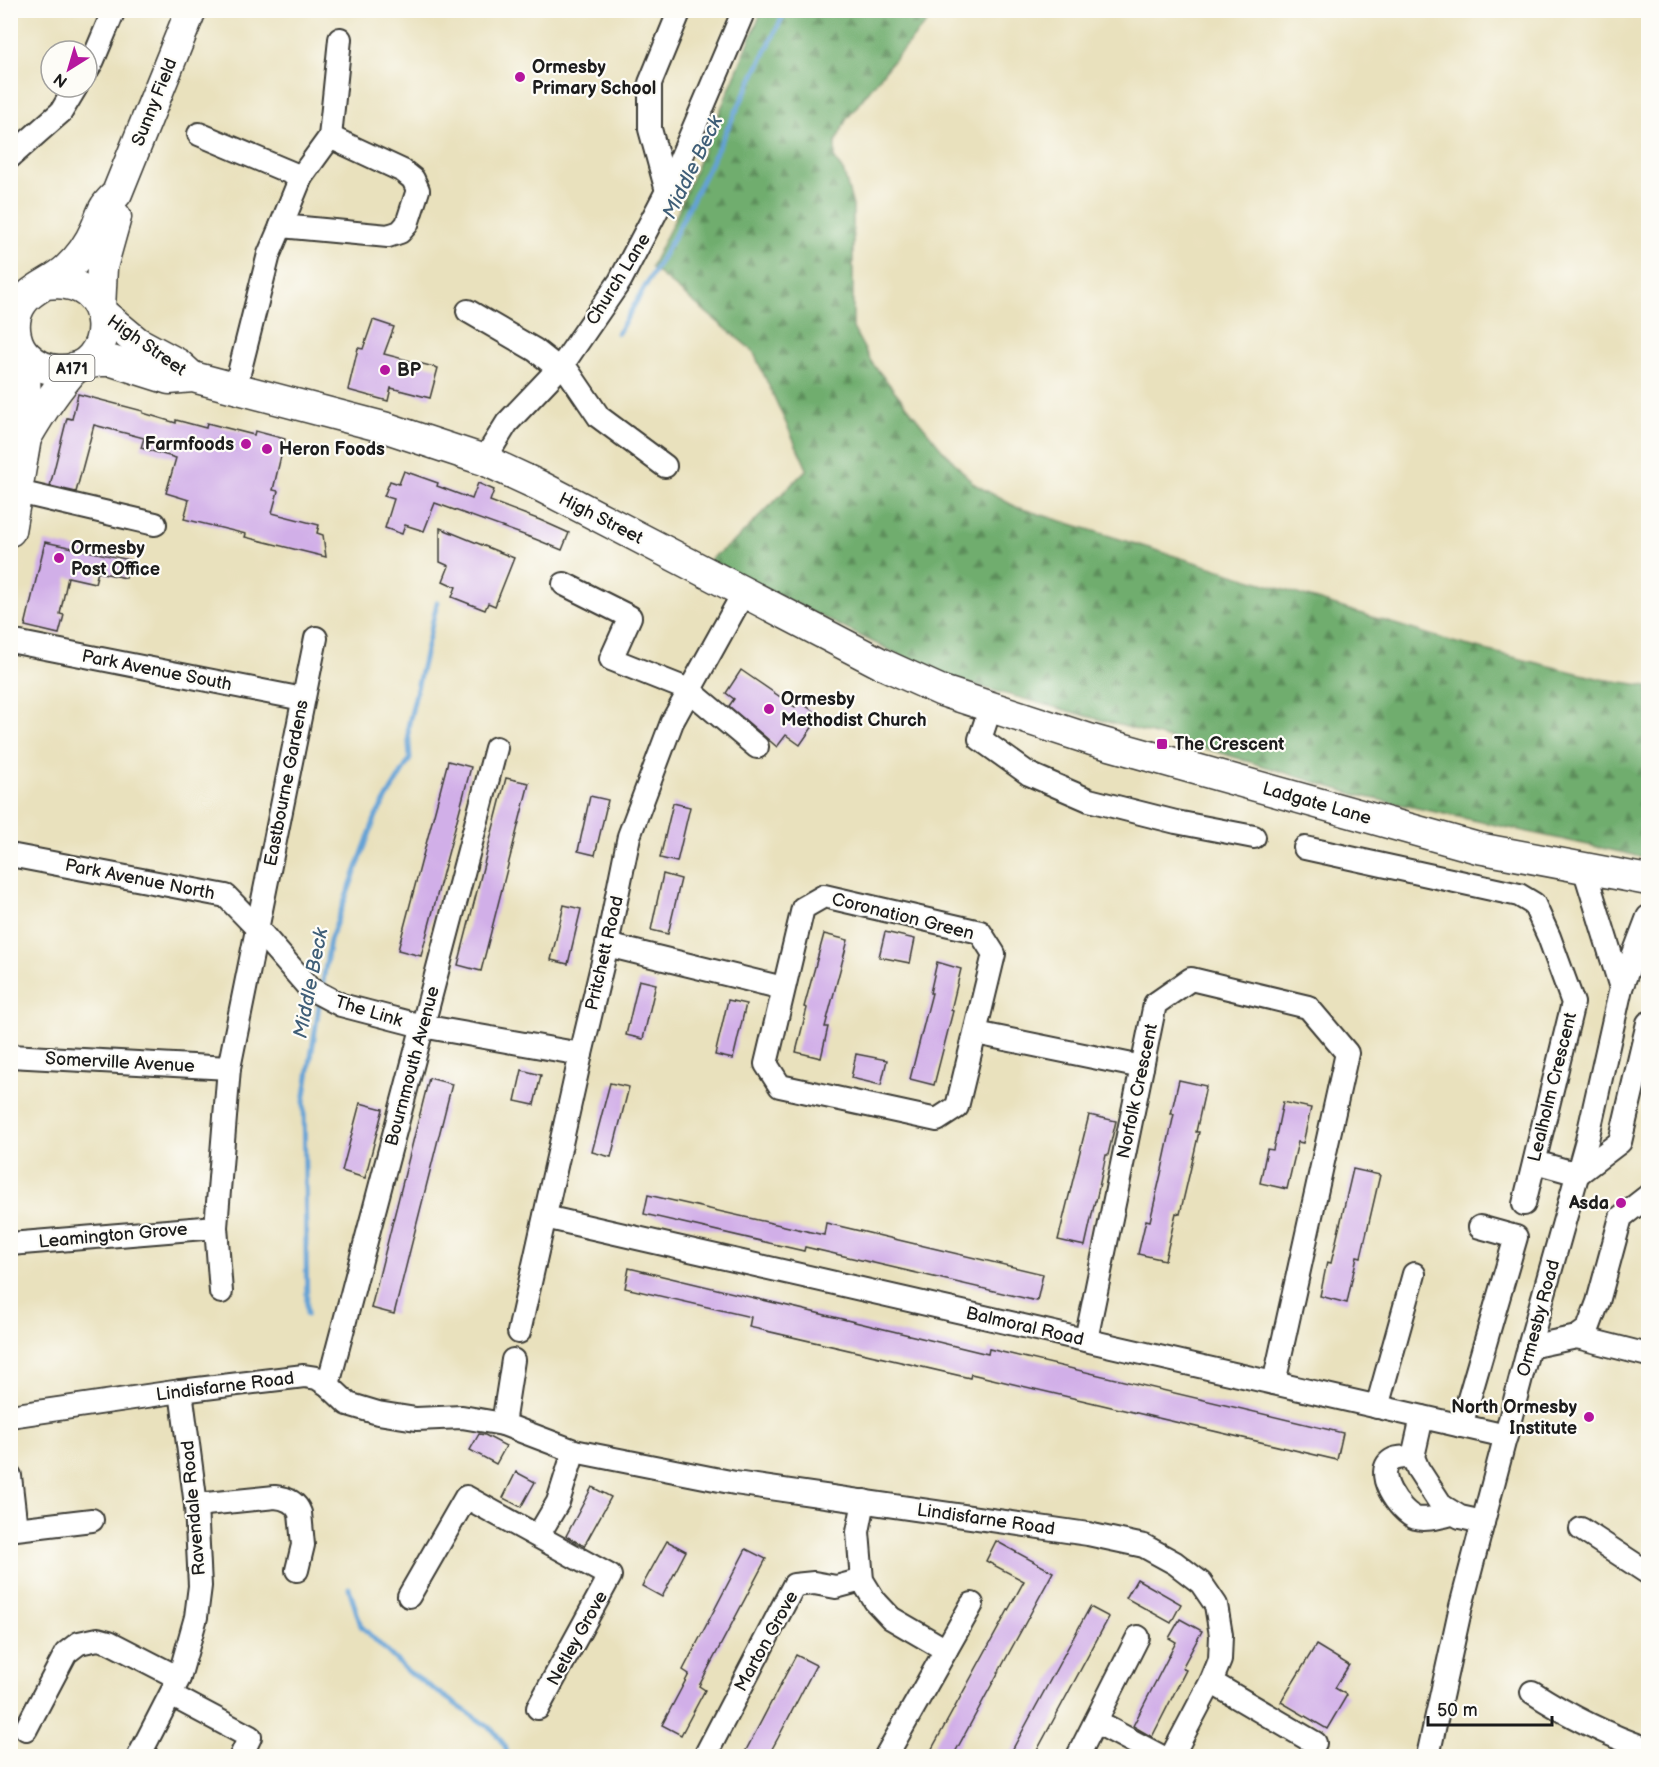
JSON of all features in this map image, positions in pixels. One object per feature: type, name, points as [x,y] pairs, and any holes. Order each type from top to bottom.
[{"type":"main road","name":"Sunny Field","points":[[45,285],[58,277],[84,250],[104,208],[117,193],[191,10]]},
{"type":"main road","name":"Sunny Field","points":[[100,310],[102,267],[116,214],[117,193]]},
{"type":"main road","points":[[10,291],[59,282],[71,284],[93,298],[100,310]]},
{"type":"main road","name":"A171","points":[[10,531],[26,438],[20,351],[15,328],[16,315],[22,302],[31,292],[45,285]]},
{"type":"main road","name":"A171","points":[[26,438],[44,406],[61,383],[93,355],[101,342],[103,327],[100,310]]},
{"type":"main road","name":"High Street","points":[[100,310],[137,342],[178,364],[193,377]]},
{"type":"main road","name":"A171","points":[[20,351],[36,364],[49,369],[62,371],[79,366]]},
{"type":"main road","name":"High Street","points":[[79,366],[112,361],[169,379],[193,377],[387,428],[484,460],[540,486],[880,663],[942,691],[991,706]]},
{"type":"main road","name":"Ladgate Lane","points":[[991,706],[1092,740],[1478,848],[1648,880]]},
{"type":"street","points":[[99,46],[114,10]]},
{"type":"street","points":[[668,191],[650,129],[650,83],[680,10]]},
{"type":"street","name":"Church Lane","points":[[484,460],[507,423],[561,366],[620,281],[668,191],[744,10]]},
{"type":"street","points":[[235,389],[269,254],[301,177],[330,137],[340,39]]},
{"type":"street","points":[[10,157],[61,112],[69,99]]},
{"type":"street","points":[[200,134],[301,177]]},
{"type":"street","points":[[282,226],[388,237],[400,232],[407,224],[418,190],[413,179],[403,171],[330,137]]},
{"type":"street","points":[[468,311],[561,366],[599,417],[665,466]]},
{"type":"street","points":[[18,492],[155,524]]},
{"type":"street","points":[[564,584],[630,617],[611,659],[689,690],[757,747]]},
{"type":"street","name":"Pritchett Road","points":[[519,1332],[607,945],[629,836],[672,722],[744,592]]},
{"type":"street","name":"Eastbourne Gardens","points":[[229,1068],[316,638]]},
{"type":"street","name":"Park Avenue South","points":[[10,641],[303,699]]},
{"type":"street","points":[[991,706],[980,739],[1029,774],[1089,800],[1176,822],[1254,837]]},
{"type":"street","name":"Bournmouth Avenue","points":[[328,1385],[496,748]]},
{"type":"street","name":"Lealholm Crescent","points":[[1305,848],[1519,895],[1534,904],[1549,937],[1573,1003],[1524,1204]]},
{"type":"street","name":"Park Avenue North","points":[[10,855],[226,896],[257,928]]},
{"type":"street","points":[[1584,868],[1621,988]]},
{"type":"street","name":"Coronation Green","points":[[824,896],[980,932],[994,954],[976,1034],[957,1107],[937,1120],[780,1086],[766,1064],[803,908],[824,896]]},
{"type":"street","name":"Ormesby Road","points":[[1428,1756],[1461,1606],[1529,1347],[1587,1140],[1621,988],[1648,917]]},
{"type":"street","name":"The Link","points":[[257,928],[309,988],[341,1005],[422,1026],[581,1054]]},
{"type":"street","points":[[607,945],[783,987]]},
{"type":"street","name":"Norfolk Crescent","points":[[1086,1340],[1155,1004],[1191,979],[1308,1007],[1347,1053],[1274,1383]]},
{"type":"street","points":[[1534,1162],[1578,1174],[1620,1142],[1648,1023]]},
{"type":"street","points":[[976,1034],[1142,1067]]},
{"type":"street","name":"Somerville Avenue","points":[[10,1056],[229,1068]]},
{"type":"street","points":[[221,1292],[216,1227],[229,1068]]},
{"type":"street","points":[[1529,1347],[1577,1337],[1588,1329],[1598,1302],[1621,1217],[1643,1206]]},
{"type":"street","name":"Balmoral Road","points":[[545,1217],[1506,1436]]},
{"type":"street","name":"Leamington Grove","points":[[10,1244],[216,1227]]},
{"type":"street","points":[[1461,1426],[1516,1237],[1480,1227]]},
{"type":"street","points":[[1377,1407],[1414,1274]]},
{"type":"street","points":[[1577,1337],[1648,1355]]},
{"type":"street","points":[[503,1424],[513,1360]]},
{"type":"street","name":"Lindisfarne Road","points":[[10,1416],[304,1376],[317,1378],[348,1404],[378,1413],[416,1419],[462,1417],[503,1424],[574,1451],[735,1483],[1088,1534],[1144,1546],[1175,1563],[1201,1584],[1216,1605],[1221,1635],[1220,1660],[1172,1756]]},
{"type":"street","name":"Ravendale Road","points":[[139,1756],[175,1687],[196,1617],[200,1586],[196,1505],[181,1391]]},
{"type":"street","points":[[1422,1417],[1413,1457],[1430,1490],[1442,1506],[1453,1514],[1483,1522]]},
{"type":"street","points":[[538,1536],[558,1502],[574,1451]]},
{"type":"street","points":[[1413,1457],[1395,1459],[1389,1464],[1384,1474],[1387,1484],[1405,1512],[1414,1518],[1421,1519],[1453,1514]]},
{"type":"street","points":[[10,1476],[16,1528],[92,1520]]},
{"type":"street","points":[[196,1505],[275,1497],[292,1503],[300,1513],[303,1545],[297,1570]]},
{"type":"street","name":"Netley Grove","points":[[409,1596],[466,1497],[610,1576],[538,1708]]},
{"type":"street","points":[[864,1501],[858,1532],[862,1580],[875,1601],[891,1618],[946,1650]]},
{"type":"street","points":[[1581,1529],[1648,1573]]},
{"type":"street","name":"Marton Grove","points":[[705,1756],[794,1585],[814,1583],[836,1587],[862,1580]]},
{"type":"street","points":[[886,1756],[972,1604]]},
{"type":"street","points":[[1078,1756],[1138,1637]]},
{"type":"street","points":[[26,1729],[66,1653],[79,1643],[98,1639],[109,1641],[250,1737],[241,1756]]},
{"type":"street","points":[[1211,1682],[1315,1743]]},
{"type":"street","points":[[1532,1692],[1577,1719],[1648,1749]]},
{"type":"street","points":[[1096,1722],[1160,1756]]},
{"type":"green space","points":[[762,11],[937,11],[891,63],[846,120],[835,144],[835,159],[844,173],[853,206],[853,328],[872,363],[941,448],[974,484],[1016,507],[1453,642],[1601,679],[1648,686],[1648,858],[1357,795],[1221,753],[944,677],[708,561],[738,538],[807,469],[753,351],[651,267],[674,221]]},
{"type":"building","points":[[373,320],[394,327],[384,354],[438,368],[430,398],[391,388],[388,401],[348,390],[358,348],[363,349]]},
{"type":"building","points":[[78,394],[143,411],[143,413],[176,423],[176,420],[206,428],[207,423],[254,435],[255,431],[285,439],[273,490],[278,491],[272,513],[319,525],[317,533],[323,535],[326,557],[184,519],[189,500],[166,493],[176,458],[141,448],[144,438],[94,425],[76,492],[50,486],[67,418],[72,419]]},
{"type":"building","points":[[404,471],[438,483],[437,486],[472,499],[478,483],[494,490],[490,501],[569,533],[562,550],[435,503],[424,531],[405,525],[402,534],[385,528],[394,499],[384,496],[390,481],[399,484]]},
{"type":"building","points":[[440,528],[514,558],[495,606],[488,603],[485,610],[452,597],[456,587],[443,581],[449,566],[440,562]]},
{"type":"building","points":[[45,542],[130,560],[126,578],[98,572],[95,583],[68,577],[60,614],[64,615],[59,634],[25,626]]},
{"type":"building","name":"Ormesby Methodist Church","points":[[741,670],[795,707],[799,701],[820,716],[800,745],[786,735],[777,747],[729,706],[734,699],[726,693]]},
{"type":"building","points":[[448,761],[471,767],[421,956],[398,950]]},
{"type":"building","points":[[506,778],[529,783],[481,971],[458,965]]},
{"type":"building","points":[[590,796],[608,800],[595,855],[578,851]]},
{"type":"building","points":[[673,803],[690,807],[677,862],[660,858]]},
{"type":"building","points":[[663,874],[681,879],[668,934],[651,930]]},
{"type":"building","points":[[564,905],[581,909],[568,964],[551,960]]},
{"type":"building","points":[[885,932],[915,939],[910,963],[879,957]]},
{"type":"building","points":[[824,934],[848,940],[825,1027],[828,1027],[821,1058],[796,1052],[807,1008],[804,1007]]},
{"type":"building","points":[[937,962],[961,969],[934,1085],[910,1079],[932,993],[930,993]]},
{"type":"building","points":[[639,980],[656,984],[643,1039],[626,1035]]},
{"type":"building","points":[[728,1000],[746,1004],[733,1059],[715,1055]]},
{"type":"building","points":[[856,1054],[887,1060],[881,1085],[851,1078]]},
{"type":"building","points":[[522,1070],[541,1075],[534,1105],[515,1101]]},
{"type":"building","points":[[429,1078],[452,1084],[394,1314],[371,1308]]},
{"type":"building","points":[[1179,1080],[1206,1086],[1196,1132],[1199,1132],[1180,1214],[1176,1213],[1165,1260],[1138,1254],[1146,1220],[1150,1221],[1174,1114],[1171,1114]]},
{"type":"building","points":[[610,1083],[629,1087],[611,1157],[592,1152]]},
{"type":"building","points":[[1283,1102],[1311,1108],[1303,1143],[1298,1142],[1287,1189],[1260,1183],[1267,1149],[1273,1150]]},
{"type":"building","points":[[360,1103],[383,1109],[365,1178],[342,1171]]},
{"type":"building","points":[[1089,1115],[1116,1121],[1085,1246],[1058,1240]]},
{"type":"building","points":[[1353,1169],[1380,1175],[1361,1257],[1357,1256],[1347,1303],[1320,1296],[1327,1262],[1331,1263]]},
{"type":"building","points":[[648,1195],[824,1235],[826,1223],[1043,1274],[1037,1301],[805,1247],[804,1251],[644,1214]]},
{"type":"building","points":[[629,1268],[988,1354],[989,1349],[1343,1433],[1337,1460],[971,1374],[970,1378],[749,1327],[751,1317],[625,1288]]},
{"type":"building","points":[[479,1434],[506,1446],[496,1464],[470,1450]]},
{"type":"building","points":[[516,1472],[535,1482],[521,1507],[503,1498]]},
{"type":"building","points":[[592,1487],[611,1497],[584,1546],[566,1536]]},
{"type":"building","points":[[667,1541],[686,1551],[662,1597],[642,1586]]},
{"type":"building","points":[[996,1541],[1053,1572],[953,1756],[928,1756],[1024,1581],[986,1561]]},
{"type":"building","points":[[746,1549],[766,1559],[699,1686],[705,1690],[681,1735],[662,1725],[689,1674],[683,1670]]},
{"type":"building","points":[[1137,1579],[1181,1604],[1171,1623],[1126,1598]]},
{"type":"building","points":[[1090,1607],[1109,1617],[1034,1756],[1009,1756]]},
{"type":"building","points":[[1180,1619],[1202,1631],[1182,1668],[1186,1670],[1152,1737],[1133,1726],[1176,1642],[1169,1638]]},
{"type":"building","points":[[1316,1645],[1349,1665],[1335,1688],[1347,1695],[1327,1729],[1281,1702]]},
{"type":"building","points":[[796,1655],[816,1665],[778,1738],[768,1756],[743,1756]]},
{"type":"waterway","name":"Middle Beck","points":[[618,333],[674,237],[786,10]]},
{"type":"waterway","name":"Middle Beck","points":[[322,987],[330,940],[376,816],[410,759],[408,727],[437,603]]},
{"type":"waterway","name":"Middle Beck","points":[[307,1315],[304,1102],[320,999]]},
{"type":"waterway","points":[[349,1588],[361,1626],[406,1670],[493,1730],[505,1746],[508,1756]]},
{"type":"place","name":"Ormesby Primary School","points":[[520,77]]},
{"type":"place","name":"BP","points":[[385,370]]},
{"type":"place","name":"Farmfoods","points":[[246,444]]},
{"type":"place","name":"Heron Foods","points":[[267,449]]},
{"type":"place","name":"Ormesby Post Office","points":[[59,558]]},
{"type":"place","name":"Ormesby Methodist Church","points":[[769,709]]},
{"type":"place","name":"The Crescent","points":[[1162,744]]},
{"type":"place","name":"Asda","points":[[1621,1203]]},
{"type":"place","name":"North Ormesby Institute","points":[[1589,1417]]}]
